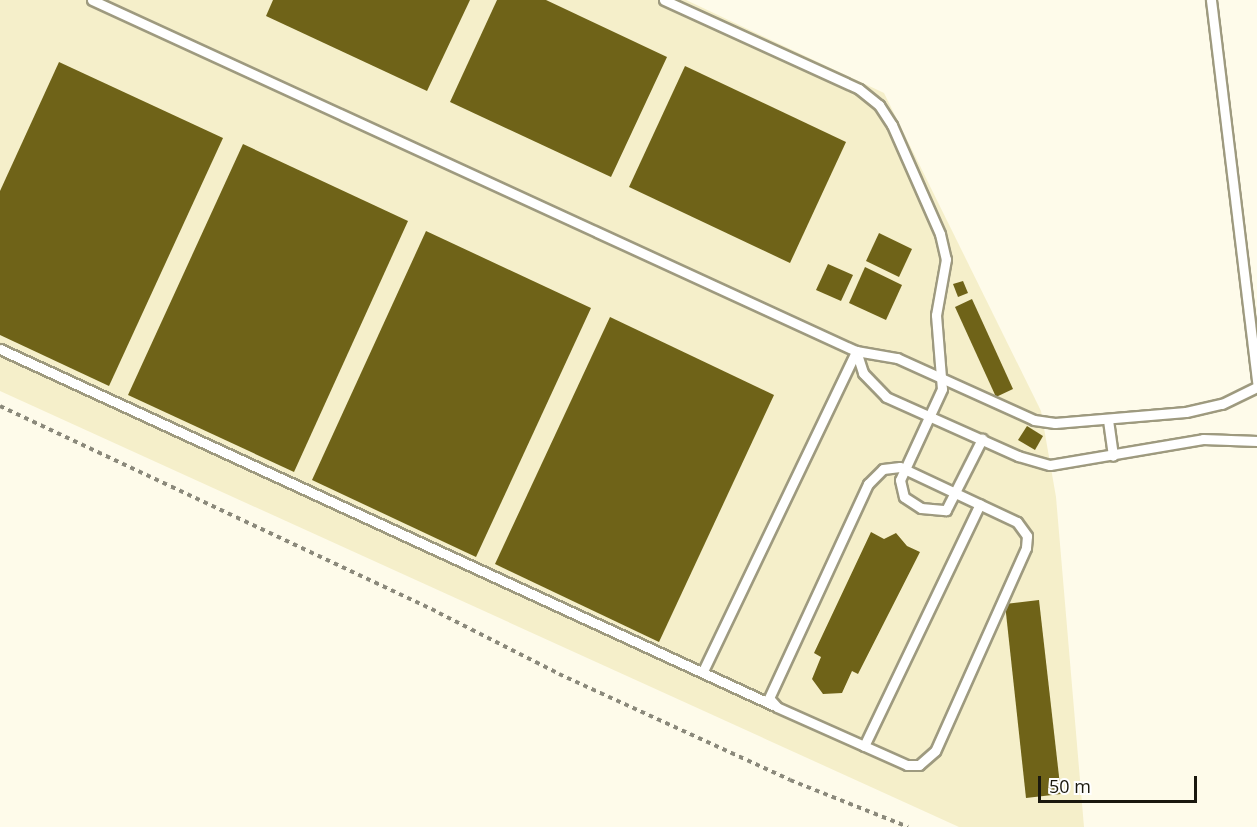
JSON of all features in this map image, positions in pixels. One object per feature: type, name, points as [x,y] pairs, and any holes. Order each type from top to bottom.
[{"type":"lane","points":[[92,0],[856,351],[882,353],[1043,423],[1108,420],[1196,411],[1222,404],[1257,387]]},
{"type":"lane","points":[[664,0],[859,89],[879,105],[892,125],[944,246],[946,272],[936,315],[942,378],[939,399],[905,469],[900,491],[914,506],[942,512],[952,504],[982,439]]},
{"type":"lane","points":[[1211,0],[1257,382]]},
{"type":"lane","points":[[0,349],[703,670],[773,705],[864,746],[913,765],[926,762],[935,751],[1026,548],[1027,536],[1022,525],[905,469],[883,469],[868,484],[771,688],[769,698],[773,705]]},
{"type":"lane","points":[[856,351],[863,373],[877,391],[982,439],[1050,465],[1203,439],[1257,441]]},
{"type":"lane","points":[[703,670],[856,351]]},
{"type":"lane","points":[[1108,420],[1113,456]]},
{"type":"lane","points":[[864,746],[980,504]]},
{"type":"path","points":[[0,406],[439,613],[559,674],[790,780],[908,827]]},
{"type":"shaded area","points":[[0,0],[686,0],[884,93],[1041,411],[1056,497],[1084,827],[959,827],[0,391]]},
{"type":"building","points":[[273,0],[470,0],[427,91],[266,16]]},
{"type":"building","points":[[497,0],[546,0],[667,57],[611,177],[450,102]]},
{"type":"building","points":[[59,62],[223,138],[109,386],[0,335],[0,191]]},
{"type":"building","points":[[685,66],[846,142],[790,263],[629,187]]},
{"type":"building","points":[[243,144],[408,221],[294,472],[128,395]]},
{"type":"building","points":[[426,231],[591,308],[476,557],[312,480]]},
{"type":"building","points":[[879,233],[912,249],[899,277],[866,261]]},
{"type":"building","points":[[828,264],[853,275],[841,301],[816,290]]},
{"type":"building","points":[[865,267],[902,285],[886,320],[849,303]]},
{"type":"building","points":[[963,281],[968,293],[958,297],[953,284]]},
{"type":"building","points":[[972,299],[1013,389],[996,397],[955,307]]},
{"type":"building","points":[[610,317],[774,395],[659,642],[495,564]]},
{"type":"building","points":[[1027,426],[1043,436],[1035,450],[1018,440]]},
{"type":"building","points":[[871,532],[884,539],[896,533],[907,546],[920,552],[858,674],[852,671],[842,693],[823,694],[812,679],[821,657],[814,653]]},
{"type":"building","points":[[1039,600],[1061,794],[1026,798],[1005,604]]}]
